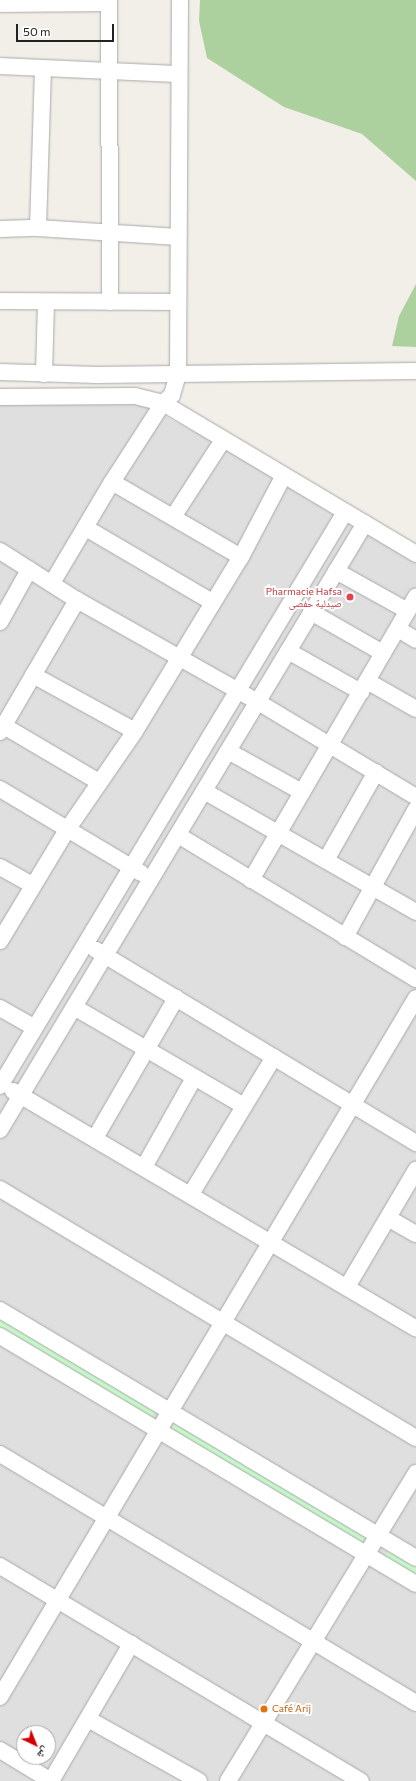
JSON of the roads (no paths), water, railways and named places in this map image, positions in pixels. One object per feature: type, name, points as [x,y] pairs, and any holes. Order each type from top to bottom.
[{"type":"street","points":[[52,583],[112,482],[162,403],[172,394],[178,374],[177,302],[180,0]]},
{"type":"street","points":[[0,4],[109,2],[110,302]]},
{"type":"street","points":[[0,66],[179,74]]},
{"type":"street","points":[[38,228],[43,68]]},
{"type":"street","points":[[0,229],[38,228],[178,237]]},
{"type":"street","points":[[0,301],[177,302]]},
{"type":"street","points":[[44,374],[46,302]]},
{"type":"street","points":[[0,372],[44,374],[178,374],[416,370]]},
{"type":"street","points":[[0,398],[135,396],[162,403],[284,477],[416,554]]},
{"type":"street","points":[[172,517],[224,440]]},
{"type":"street","points":[[0,940],[32,885],[67,830],[135,731],[178,656],[241,556],[284,477]]},
{"type":"street","points":[[112,482],[241,556]]},
{"type":"street","points":[[345,512],[239,692],[1,1085],[191,1194],[416,1328]]},
{"type":"street","points":[[0,1130],[365,523]]},
{"type":"street","points":[[86,528],[212,602]]},
{"type":"street","points":[[0,552],[52,583],[77,600],[258,702],[416,796]]},
{"type":"street","points":[[0,622],[29,570]]},
{"type":"street","points":[[336,571],[408,611]]},
{"type":"street","points":[[251,880],[416,597]]},
{"type":"street","points":[[77,600],[2,729],[99,782]]},
{"type":"street","points":[[311,612],[383,653]]},
{"type":"street","points":[[398,629],[416,640]]},
{"type":"street","points":[[288,651],[416,709]]},
{"type":"street","points":[[33,675],[135,731]]},
{"type":"street","points":[[228,751],[302,792]]},
{"type":"street","points":[[326,860],[376,772]]},
{"type":"street","points":[[0,790],[151,879]]},
{"type":"street","points":[[204,791],[416,912]]},
{"type":"street","points":[[345,937],[416,808]]},
{"type":"street","points":[[178,835],[416,979]]},
{"type":"street","points":[[0,867],[32,885]]},
{"type":"street","points":[[86,944],[416,1143]]},
{"type":"street","points":[[95,1138],[176,998]]},
{"type":"street","points":[[0,1697],[416,998]]},
{"type":"street","points":[[74,1007],[244,1106]]},
{"type":"street","points":[[0,1008],[35,1028]]},
{"type":"street","points":[[191,1194],[274,1057]]},
{"type":"street","points":[[144,1167],[194,1078]]},
{"type":"street","points":[[347,1287],[416,1170]]},
{"type":"street","points":[[0,1189],[416,1438]]},
{"type":"street","points":[[388,1218],[416,1234]]},
{"type":"street","points":[[0,1310],[416,1558]]},
{"type":"street","points":[[0,1336],[416,1584]]},
{"type":"street","points":[[0,1454],[416,1703]]},
{"type":"street","points":[[228,1781],[313,1641],[368,1556],[416,1473]]},
{"type":"street","points":[[0,1566],[57,1601],[265,1722],[361,1781]]},
{"type":"street","points":[[0,1750],[51,1781],[131,1644]]},
{"type":"street","points":[[88,1719],[198,1781]]},
{"type":"place","name":"Pharmacie Hafsa صيدلية حفصى","points":[[350,597]]},
{"type":"place","name":"Café Arij","points":[[264,1709]]}]
